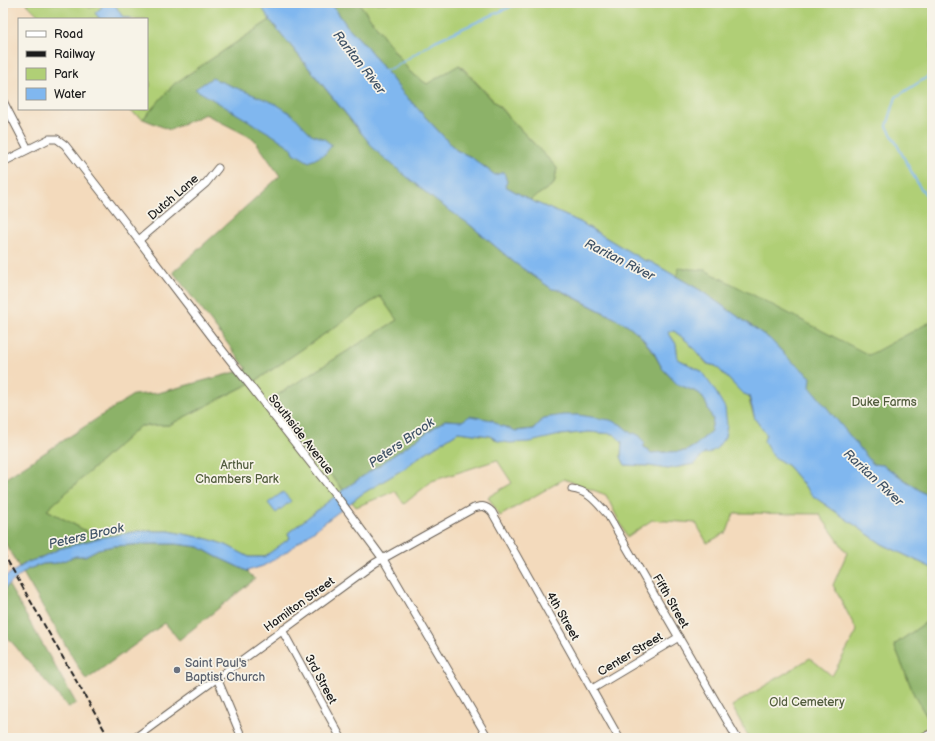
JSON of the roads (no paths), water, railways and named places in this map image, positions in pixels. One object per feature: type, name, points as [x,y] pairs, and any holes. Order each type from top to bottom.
[{"type":"street","points":[[3,102],[28,149],[3,162]]},
{"type":"street","name":"Southside Avenue","points":[[28,149],[49,139],[57,139],[65,145],[75,157],[383,558],[488,738]]},
{"type":"street","name":"Dutch Lane","points":[[139,240],[206,183],[218,168]]},
{"type":"street","name":"Fifth Street","points":[[572,489],[579,490],[591,496],[608,515],[737,738]]},
{"type":"street","name":"Hamilton Street","points":[[135,738],[383,558],[474,508],[482,506],[486,507]]},
{"type":"street","name":"4th Street","points":[[486,507],[492,512],[619,738]]},
{"type":"street","name":"3rd Street","points":[[282,630],[341,738]]},
{"type":"street","name":"Center Street","points":[[592,689],[679,637]]},
{"type":"street","points":[[217,678],[242,738]]},
{"type":"street","points":[[925,738],[932,735]]},
{"type":"water","points":[[100,3],[114,3],[122,16],[130,18],[99,18],[95,13],[102,7]]},
{"type":"water","name":"Raritan River","points":[[259,3],[331,3],[347,26],[367,47],[403,93],[456,150],[471,157],[495,175],[504,172],[507,182],[505,186],[530,200],[580,222],[643,260],[651,262],[700,290],[770,339],[789,359],[811,377],[810,387],[873,464],[883,465],[928,496],[932,495],[932,568],[882,544],[813,496],[788,466],[773,456],[764,441],[766,434],[755,419],[749,396],[742,393],[716,366],[708,364],[688,342],[674,331],[668,332],[676,344],[678,359],[701,371],[725,408],[727,425],[725,437],[717,448],[708,454],[705,453],[694,464],[668,469],[649,466],[625,465],[621,457],[622,442],[614,434],[589,432],[560,435],[530,442],[510,443],[498,441],[490,436],[458,432],[419,457],[405,468],[362,494],[282,555],[263,566],[247,571],[199,547],[176,544],[114,546],[98,549],[85,556],[76,556],[57,563],[43,564],[28,569],[6,587],[3,593],[3,578],[28,562],[59,549],[99,538],[139,531],[169,531],[208,539],[226,545],[249,557],[264,557],[290,538],[288,533],[343,490],[445,420],[462,421],[470,416],[492,420],[499,425],[516,431],[534,429],[544,418],[563,415],[579,415],[610,420],[620,424],[632,434],[634,433],[640,436],[645,444],[643,446],[651,453],[686,451],[696,445],[711,431],[713,420],[705,401],[699,393],[677,384],[662,368],[653,351],[639,334],[628,325],[560,290],[552,289],[515,263],[469,224],[436,201],[376,151],[270,20]]},
{"type":"water","points":[[212,78],[276,104],[293,115],[311,134],[324,139],[332,145],[325,154],[309,162],[294,153],[292,148],[274,136],[195,89]]},
{"type":"water","points":[[283,492],[291,501],[276,513],[268,503]]},
{"type":"waterway","name":"Raritan River","points":[[385,71],[395,67],[435,41],[519,3]]},
{"type":"waterway","points":[[932,74],[896,97],[887,126],[919,186],[932,203]]},
{"type":"railway","points":[[3,553],[109,738]]},
{"type":"place","name":"Saint Paul's Baptist Church","points":[[177,670]]},
{"type":"park label","name":"Duke Farms","points":[[884,402]]},
{"type":"park label","name":"Arthur Chambers Park","points":[[237,472]]},
{"type":"park label","name":"Old Cemetery","points":[[807,702]]},
{"type":"water label","name":"Peters Brook","points":[[401,442]]},
{"type":"water label","name":"Peters Brook","points":[[86,535]]}]
